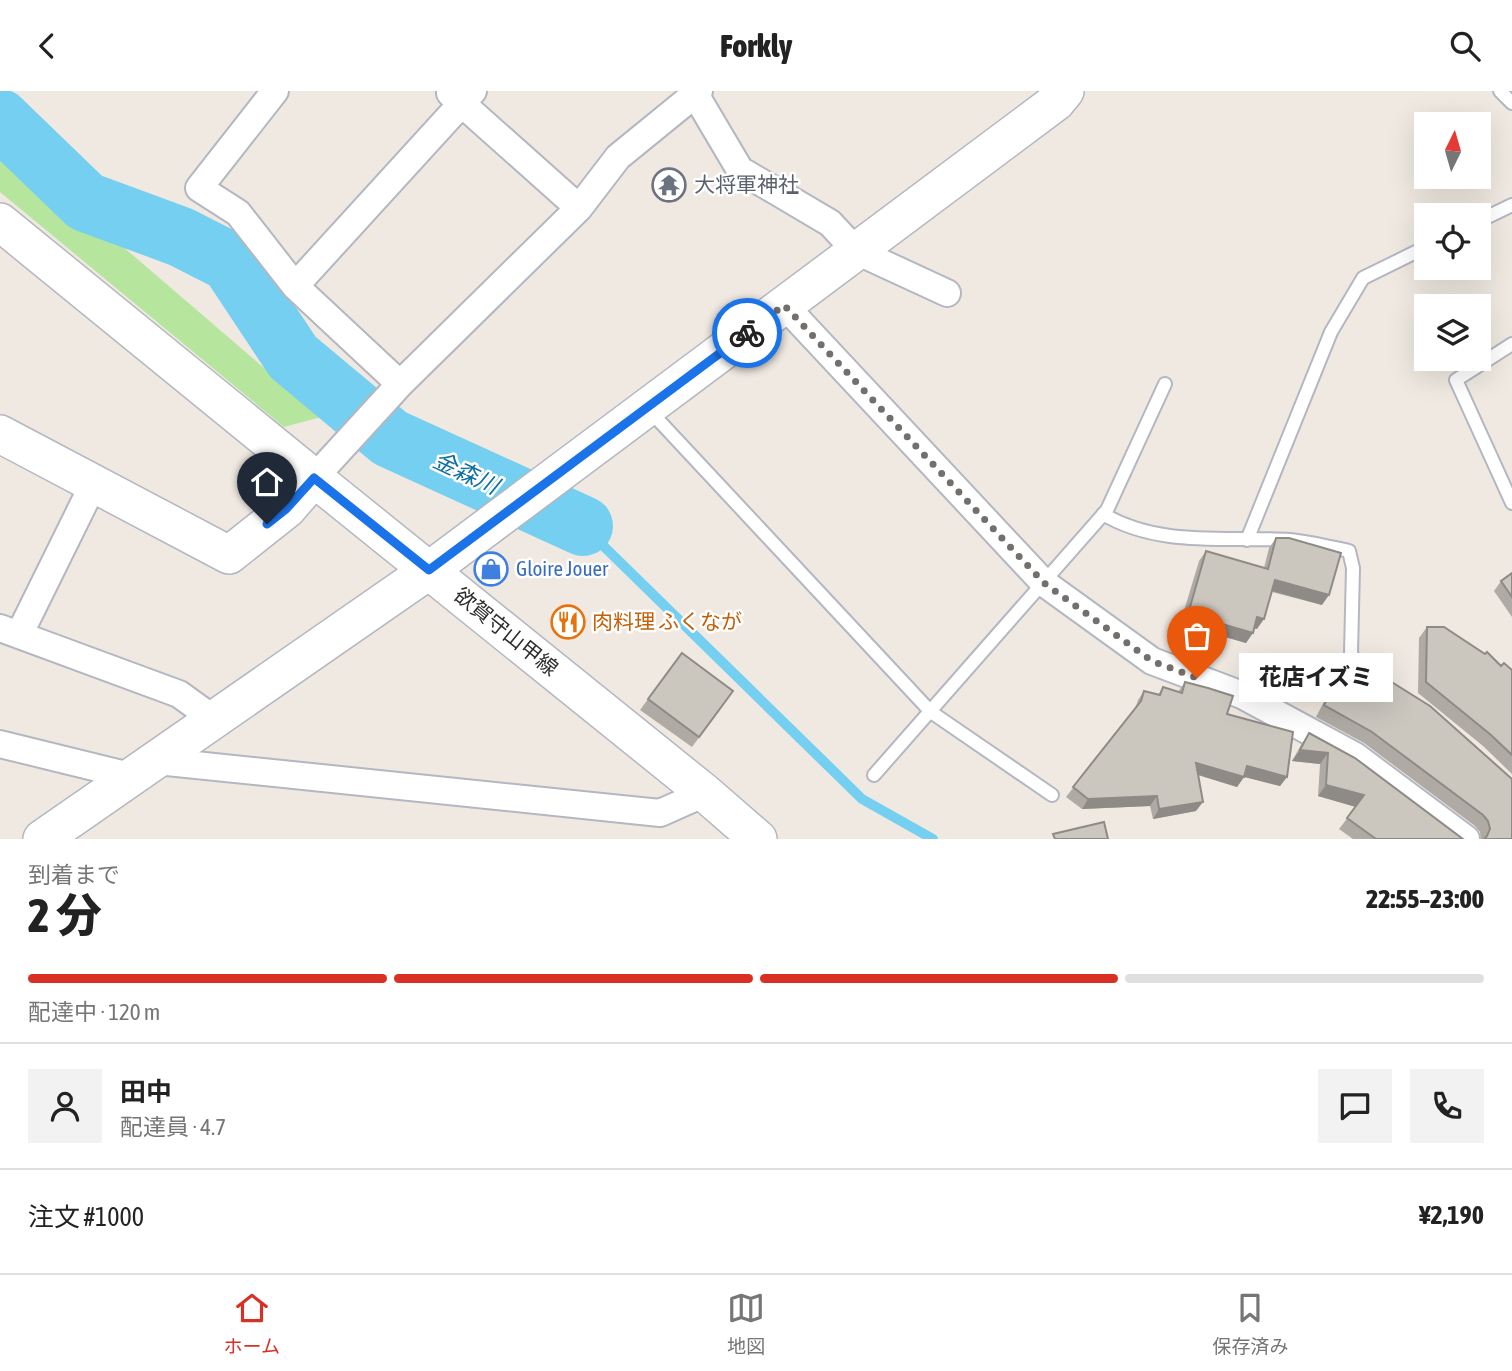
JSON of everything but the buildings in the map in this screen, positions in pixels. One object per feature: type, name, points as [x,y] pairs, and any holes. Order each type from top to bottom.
[{"type":"street","points":[[275,91],[199,188],[238,213],[295,286],[400,384]]},
{"type":"street","points":[[42,839],[430,570],[1056,101],[1065,91]]},
{"type":"street","points":[[0,434],[229,555],[286,509],[400,384],[579,208],[618,157],[697,92],[740,170],[830,223],[856,251],[947,293]]},
{"type":"street","points":[[295,286],[461,95],[579,208]]},
{"type":"street","name":"欲賀守山甲線","points":[[0,222],[705,793],[758,839]]},
{"type":"street","points":[[784,305],[1044,583],[1152,661],[1242,695],[1355,756],[1466,839]]},
{"type":"street","points":[[94,483],[9,631],[179,694],[215,720]]},
{"type":"street","points":[[0,744],[146,769],[660,813],[705,793]]},
{"type":"lane","points":[[1500,91],[1512,103]]},
{"type":"lane","points":[[1491,216],[1512,205]]},
{"type":"lane","points":[[1247,540],[1331,332],[1363,278],[1414,253]]},
{"type":"lane","points":[[1512,344],[1455,380],[1512,503]]},
{"type":"lane","points":[[874,775],[1107,510],[1165,384]]},
{"type":"lane","points":[[634,417],[931,712],[1052,795]]},
{"type":"lane","points":[[1103,514],[1116,522],[1171,538],[1290,540],[1349,551],[1353,568],[1351,653],[1357,666],[1369,673]]},
{"type":"green space","points":[[0,141],[321,417],[284,427],[0,192]]},
{"type":"waterway","name":"金森川","points":[[0,119],[86,202],[181,237],[230,262],[293,357],[390,438],[583,526]]},
{"type":"waterway","name":"金森川","points":[[583,526],[862,799],[933,839]]},
{"type":"way so far","points":[[747,333],[784,305],[1044,583],[1152,661],[1197,678]]},
{"type":"place","name":"大将軍神社","points":[[669,185]]},
{"type":"place","name":"Gloire Jouer","points":[[491,569]]},
{"type":"place","name":"肉料理 ふくなが","points":[[568,622]]},
{"type":"place","name":"花店イズミ","points":[[1197,678]]},
{"type":"route","points":[[267,524],[286,509],[314,478],[429,570],[747,333]]}]
